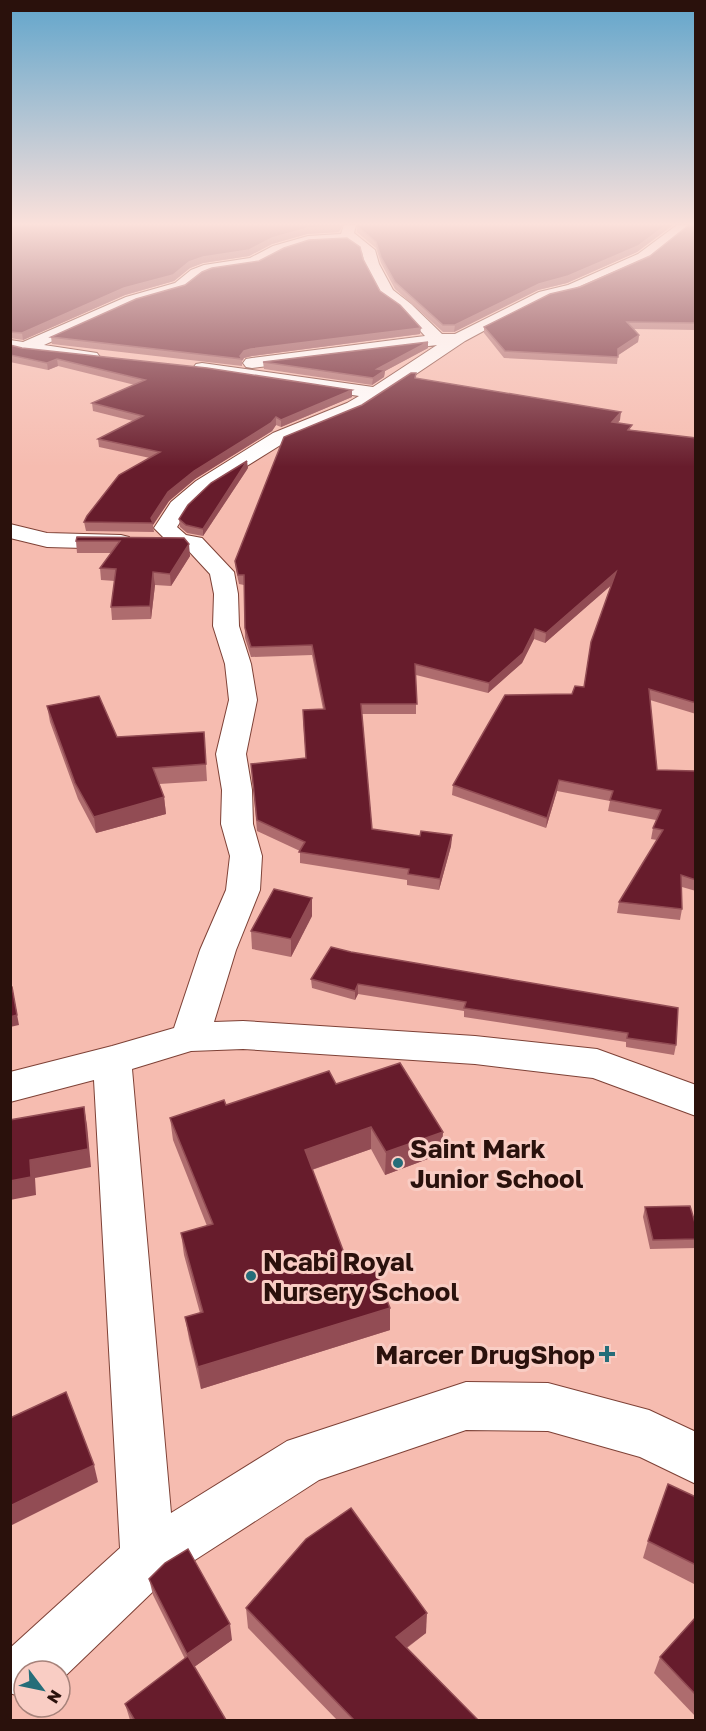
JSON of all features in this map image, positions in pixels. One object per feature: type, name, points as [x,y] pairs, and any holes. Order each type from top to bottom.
[{"type":"street","points":[[15,348],[118,306]]},
{"type":"street","points":[[404,306],[437,339]]},
{"type":"street","points":[[179,540],[165,528],[179,507],[203,485],[280,437],[354,407],[459,338],[523,306]]},
{"type":"street","points":[[208,368],[459,338]]},
{"type":"street","points":[[15,348],[108,359]]},
{"type":"street","points":[[186,366],[378,393]]},
{"type":"street","points":[[10,531],[47,540],[97,542],[179,540],[194,543],[222,572],[226,594],[226,626],[238,664],[243,700],[231,754],[237,790],[237,824],[246,856],[243,890],[218,950],[190,1037]]},
{"type":"street","points":[[10,1087],[190,1037],[243,1035],[474,1050],[597,1064],[696,1101]]},
{"type":"street","points":[[112,1060],[148,1559]]},
{"type":"street","points":[[41,1659],[148,1559],[305,1459],[466,1406],[548,1407],[649,1435],[696,1459]]},
{"type":"building","points":[[10,306],[84,306],[22,333],[10,332]]},
{"type":"building","points":[[121,306],[401,306],[421,328],[251,349],[244,351],[240,356],[242,359],[51,337]]},
{"type":"building","points":[[422,306],[494,306],[455,325],[443,325]]},
{"type":"building","points":[[526,306],[696,306],[696,323],[627,322],[639,335],[618,349],[618,357],[505,351],[484,327]]},
{"type":"building","points":[[428,342],[377,369],[385,370],[373,378],[263,362]]},
{"type":"building","points":[[10,345],[207,368],[352,390],[281,420],[276,417],[271,423],[194,471],[168,492],[151,518],[153,523],[84,522],[119,475],[160,452],[98,439],[143,416],[92,403],[145,380],[57,359],[47,363],[10,355]]},
{"type":"building","points":[[411,373],[416,373],[415,378],[621,412],[612,422],[632,425],[628,430],[696,438],[696,703],[649,689],[657,770],[695,771],[696,773],[696,880],[681,875],[682,909],[619,902],[663,830],[653,828],[661,810],[610,800],[613,791],[559,780],[547,818],[453,785],[505,695],[572,694],[575,686],[584,687],[591,642],[616,572],[546,633],[535,629],[523,653],[489,683],[415,664],[417,704],[361,704],[372,829],[420,836],[421,831],[452,835],[440,879],[408,874],[409,869],[299,852],[305,842],[257,820],[251,764],[306,758],[303,710],[325,709],[312,645],[251,647],[245,628],[244,575],[238,575],[235,561],[284,437],[362,405]]},
{"type":"building","points":[[247,461],[203,529],[186,525],[179,519],[188,505],[211,483]]},
{"type":"building","points":[[77,537],[184,538],[189,544],[170,574],[153,572],[150,606],[111,607],[116,569],[100,568],[120,541],[76,541]]},
{"type":"building","points":[[99,696],[117,737],[204,732],[206,764],[153,768],[164,797],[94,817],[75,783],[47,706]]},
{"type":"building","points":[[274,889],[312,898],[291,939],[251,931]]},
{"type":"building","points":[[331,947],[678,1008],[676,1045],[627,1038],[628,1033],[464,1008],[466,1002],[358,984],[355,991],[311,979]]},
{"type":"building","points":[[10,987],[12,987],[17,1015],[10,1017]]},
{"type":"building","points":[[400,1063],[443,1132],[386,1152],[371,1127],[305,1150],[352,1274],[374,1267],[390,1308],[198,1367],[185,1317],[203,1312],[181,1233],[213,1224],[170,1118],[224,1100],[226,1105],[329,1071],[336,1084]]},
{"type":"building","points":[[84,1107],[88,1149],[30,1160],[31,1177],[10,1181],[10,1120]]},
{"type":"building","points":[[690,1206],[696,1226],[696,1239],[653,1240],[645,1207]]},
{"type":"building","points":[[66,1392],[94,1465],[10,1506],[10,1418]]},
{"type":"building","points":[[668,1484],[696,1497],[696,1565],[648,1541]]},
{"type":"building","points":[[351,1508],[427,1613],[396,1637],[478,1720],[354,1720],[246,1608],[306,1539]]},
{"type":"building","points":[[188,1549],[230,1624],[187,1654],[149,1579],[165,1563]]},
{"type":"building","points":[[696,1617],[696,1695],[660,1657]]},
{"type":"building","points":[[188,1656],[226,1720],[132,1720],[134,1719],[125,1704]]},
{"type":"place","name":"Saint Mark Junior School","points":[[398,1163]]},
{"type":"place","name":"Ncabi Royal Nursery School","points":[[251,1276]]},
{"type":"place","name":"Marcer DrugShop","points":[[607,1354]]}]
